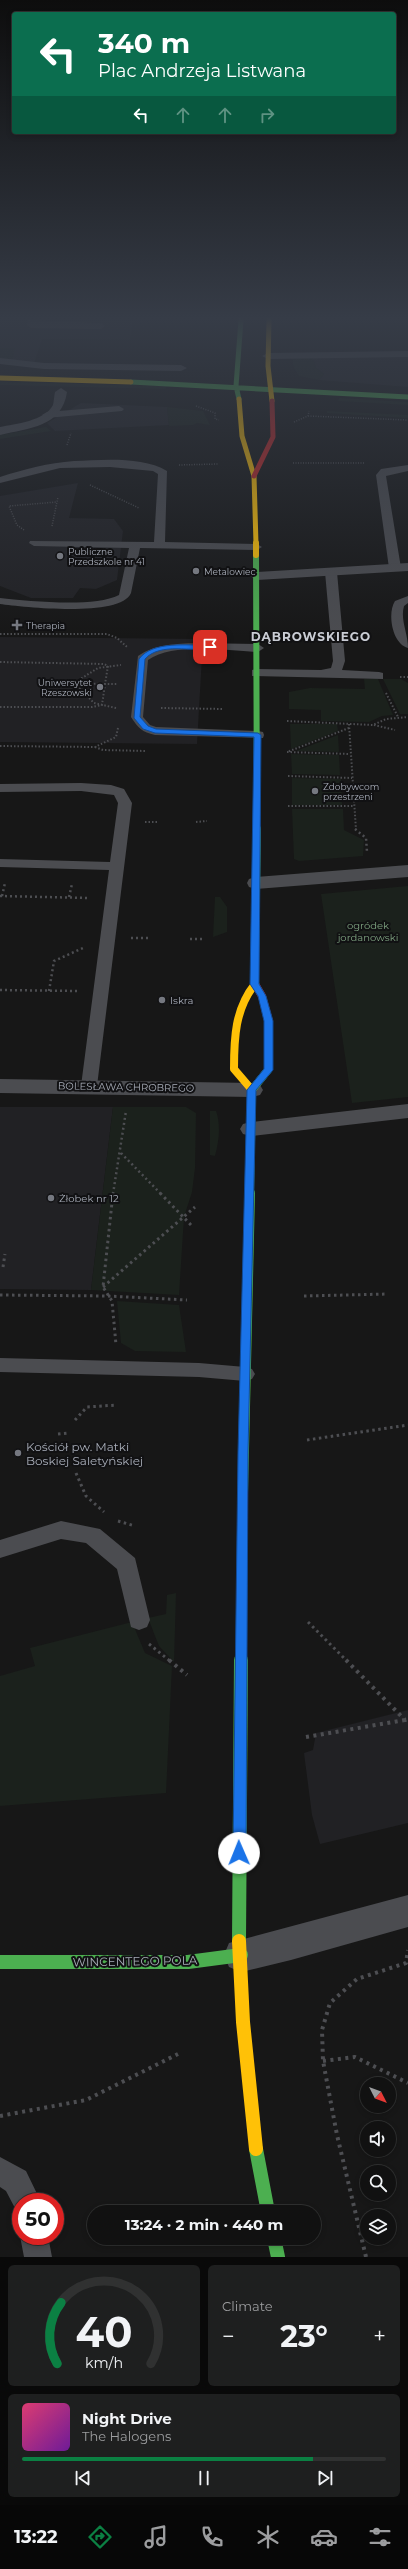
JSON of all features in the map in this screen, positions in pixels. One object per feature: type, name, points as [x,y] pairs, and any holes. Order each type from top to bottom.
[{"type":"main road","points":[[240,425],[254,476],[257,576],[258,648],[256,673],[258,735],[254,984],[262,996],[269,1021],[268,1070],[252,1090],[245,1374],[238,1809],[245,2073],[267,2205]]},
{"type":"main road","points":[[254,476],[273,437],[273,425]]},
{"type":"main road","points":[[252,1090],[234,1069],[234,1057],[237,1019],[246,995],[254,984]]},
{"type":"main road","name":"WINCENTEGO POLA","points":[[0,1962],[188,1962],[241,1955]]},
{"type":"main road","points":[[275,2245],[278,2257]]},
{"type":"street","points":[[0,431],[17,425]]},
{"type":"street","points":[[257,576],[401,568]]},
{"type":"street","points":[[256,883],[408,871]]},
{"type":"street","name":"BOLESŁAWA CHROBREGO","points":[[0,1086],[89,1086],[252,1090]]},
{"type":"street","points":[[251,1129],[408,1111]]},
{"type":"street","name":"WINCENTEGO POLA","points":[[241,1955],[291,1944],[408,1911]]},
{"type":"lane","points":[[0,480],[61,464],[151,466],[163,473],[160,545]]},
{"type":"lane","points":[[401,568],[381,476],[385,470],[408,468]]},
{"type":"lane","points":[[34,544],[49,540],[135,546],[160,545],[256,547]]},
{"type":"lane","points":[[0,601],[18,604],[104,605],[120,600],[126,594],[131,559],[135,546]]},
{"type":"lane","points":[[330,673],[336,670],[339,661],[331,572]]},
{"type":"lane","points":[[408,599],[401,602],[397,608],[400,635],[408,644]]},
{"type":"lane","points":[[258,648],[165,648],[146,654],[142,659],[138,708],[139,723],[155,731],[258,735]]},
{"type":"lane","points":[[256,673],[298,675],[330,673],[379,676]]},
{"type":"lane","points":[[0,788],[100,788],[119,792],[125,803],[89,1086]]},
{"type":"lane","points":[[0,863],[117,866]]},
{"type":"lane","points":[[0,1365],[115,1367],[245,1374]]},
{"type":"lane","points":[[0,1549],[61,1530],[92,1535],[127,1564],[139,1620]]},
{"type":"lane","points":[[0,2171],[16,2181],[22,2193]]},
{"type":"lane","points":[[36,2245],[38,2257]]},
{"type":"path","points":[[293,463],[367,463]]},
{"type":"path","points":[[151,466],[218,464]]},
{"type":"path","points":[[57,502],[9,506],[17,525],[24,531],[49,540],[57,502],[58,497]]},
{"type":"path","points":[[0,634],[107,634],[117,638],[128,648],[128,654]]},
{"type":"path","points":[[0,662],[104,664],[108,666]]},
{"type":"path","points":[[74,684],[98,668],[117,665]]},
{"type":"path","points":[[102,704],[108,666]]},
{"type":"path","points":[[379,676],[398,717]]},
{"type":"path","points":[[401,677],[408,680]]},
{"type":"path","points":[[69,683],[121,684]]},
{"type":"path","points":[[74,684],[87,699],[110,706]]},
{"type":"path","points":[[0,707],[92,708],[102,704]]},
{"type":"path","points":[[117,708],[223,709]]},
{"type":"path","points":[[95,747],[116,737],[122,708]]},
{"type":"path","points":[[373,724],[398,717],[408,717]]},
{"type":"path","points":[[287,721],[373,724],[395,730]]},
{"type":"path","points":[[349,724],[354,828],[366,838],[367,858]]},
{"type":"path","points":[[350,728],[287,752],[350,754]]},
{"type":"path","points":[[0,746],[95,747],[110,750]]},
{"type":"path","points":[[288,776],[352,778]]},
{"type":"path","points":[[288,806],[353,806]]},
{"type":"path","points":[[196,822],[207,821]]},
{"type":"path","points":[[0,896],[113,898]]},
{"type":"path","points":[[190,939],[203,939]]},
{"type":"path","points":[[0,990],[101,992]]},
{"type":"path","points":[[115,1367],[117,1343],[112,1301],[107,1296],[103,1287],[116,1163],[121,1153],[130,1087]]},
{"type":"path","points":[[121,1153],[192,1226]]},
{"type":"path","points":[[103,1287],[195,1207]]},
{"type":"path","points":[[3,1267],[5,1254]]},
{"type":"path","points":[[304,1296],[388,1294]]},
{"type":"path","points":[[0,1295],[107,1296],[187,1300]]},
{"type":"path","points":[[75,1420],[80,1411],[88,1406],[117,1405]]},
{"type":"path","points":[[307,1440],[408,1424]]},
{"type":"path","points":[[58,1434],[68,1433]]},
{"type":"path","points":[[61,1460],[71,1460]]},
{"type":"path","points":[[76,1472],[86,1496],[110,1517]]},
{"type":"path","points":[[115,1519],[135,1526]]},
{"type":"path","points":[[139,1620],[150,1646],[187,1675]]},
{"type":"path","points":[[308,1622],[407,1719]]},
{"type":"path","points":[[306,1737],[407,1719]]},
{"type":"path","points":[[366,2257],[337,2135],[323,2061],[322,2030],[330,2003],[357,1979],[406,1963],[408,1950]]},
{"type":"path","points":[[0,2116],[86,2100],[178,2054]]},
{"type":"path","points":[[323,2061],[355,2057],[408,2084]]},
{"type":"shaded area","points":[[49,425],[163,425],[55,431]]},
{"type":"shaded area","name":"Publiczne Przedszkole nr 41","points":[[78,483],[69,518],[114,519],[123,531],[117,580],[96,589],[80,588],[73,598],[31,598],[0,586],[0,496]]},
{"type":"shaded area","name":"Uniwersytet Rzeszowski","points":[[0,637],[203,639],[197,744],[0,742]]},
{"type":"shaded area","name":"Żłobek nr 12","points":[[0,1107],[113,1107],[91,1290],[0,1289]]},
{"type":"shaded area","points":[[408,1710],[408,1823],[320,1844],[312,1815],[304,1753],[313,1750],[316,1733]]},
{"type":"green space","points":[[46,427],[51,431],[0,439],[0,435]]},
{"type":"green space","points":[[364,679],[378,679],[393,715],[382,716],[369,722],[321,721],[321,710],[289,709],[289,692],[310,688],[365,689]]},
{"type":"green space","points":[[383,679],[401,679],[408,683],[408,714],[400,714]]},
{"type":"green space","points":[[290,724],[337,724],[338,731],[291,749]]},
{"type":"green space","points":[[338,735],[339,752],[296,751]]},
{"type":"green space","points":[[291,754],[339,755],[340,775],[292,774]]},
{"type":"green space","points":[[292,778],[341,779],[342,805],[292,805]]},
{"type":"green space","points":[[292,809],[343,809],[344,830],[364,840],[363,856],[299,861],[294,859]]},
{"type":"green space","name":"ogródek jordanowski","points":[[408,886],[408,1097],[352,1103],[321,894]]},
{"type":"green space","points":[[215,897],[220,897],[227,907],[227,932],[213,937]]},
{"type":"green space","points":[[113,1107],[186,1107],[196,1113],[195,1168],[192,1192],[184,1217],[179,1295],[91,1290]]},
{"type":"green space","points":[[210,1111],[216,1111],[219,1122],[218,1145],[215,1156],[210,1155]]},
{"type":"green space","points":[[117,1301],[179,1305],[186,1352],[135,1351],[121,1343]]},
{"type":"green space","points":[[176,1593],[174,1662],[159,1646],[148,1618],[166,1614],[167,1595]]},
{"type":"green space","points":[[132,1622],[145,1653],[172,1666],[166,1793],[0,1806],[0,1676],[35,1666],[30,1648]]},
{"type":"traffic: fast","points":[[255,954],[258,735],[256,555]]},
{"type":"traffic: fast","points":[[243,1493],[252,1090],[268,1070],[268,1054]]},
{"type":"traffic: fast","points":[[239,1941],[241,1622]]},
{"type":"traffic: fast","points":[[0,1962],[188,1962],[241,1955]]},
{"type":"traffic: fast","points":[[256,2149],[267,2205]]},
{"type":"traffic: fast","points":[[275,2245],[278,2257]]},
{"type":"traffic: slow","points":[[241,425],[242,436],[254,476],[256,555]]},
{"type":"traffic: slow","points":[[252,1090],[234,1069],[234,1046],[239,1013],[248,993],[255,984]]},
{"type":"traffic: slow","points":[[239,1941],[243,2022],[256,2149]]},
{"type":"traffic: jam","points":[[254,476],[273,437],[273,425]]},
{"type":"traffic: jam","points":[[255,954],[255,984],[262,996],[269,1021],[268,1054]]},
{"type":"traffic: jam","points":[[241,1622],[243,1493]]},
{"type":"place","name":"Publiczne Przedszkole nr 41","points":[[60,556]]},
{"type":"place","name":"Metalowiec","points":[[196,571]]},
{"type":"place","name":"Therapia","points":[[17,625]]},
{"type":"place","name":"Uniwersytet Rzeszowski","points":[[100,687]]},
{"type":"place","name":"Zdobywcom przestrzeni","points":[[315,791]]},
{"type":"place","name":"Iskra","points":[[162,1000]]},
{"type":"place","name":"Żłobek nr 12","points":[[51,1198]]},
{"type":"place","name":"Kościół pw. Matki Boskiej Saletyńskiej","points":[[18,1453]]},
{"type":"district","name":"DĄBROWSKIEGO","points":[[311,636]]},
{"type":"route","points":[[210,647],[165,648],[154,650],[146,654],[142,659],[137,718],[139,723],[145,728],[169,733],[258,735],[254,984],[262,996],[269,1021],[268,1070],[252,1090],[243,1452],[238,1809],[239,1853]]}]
